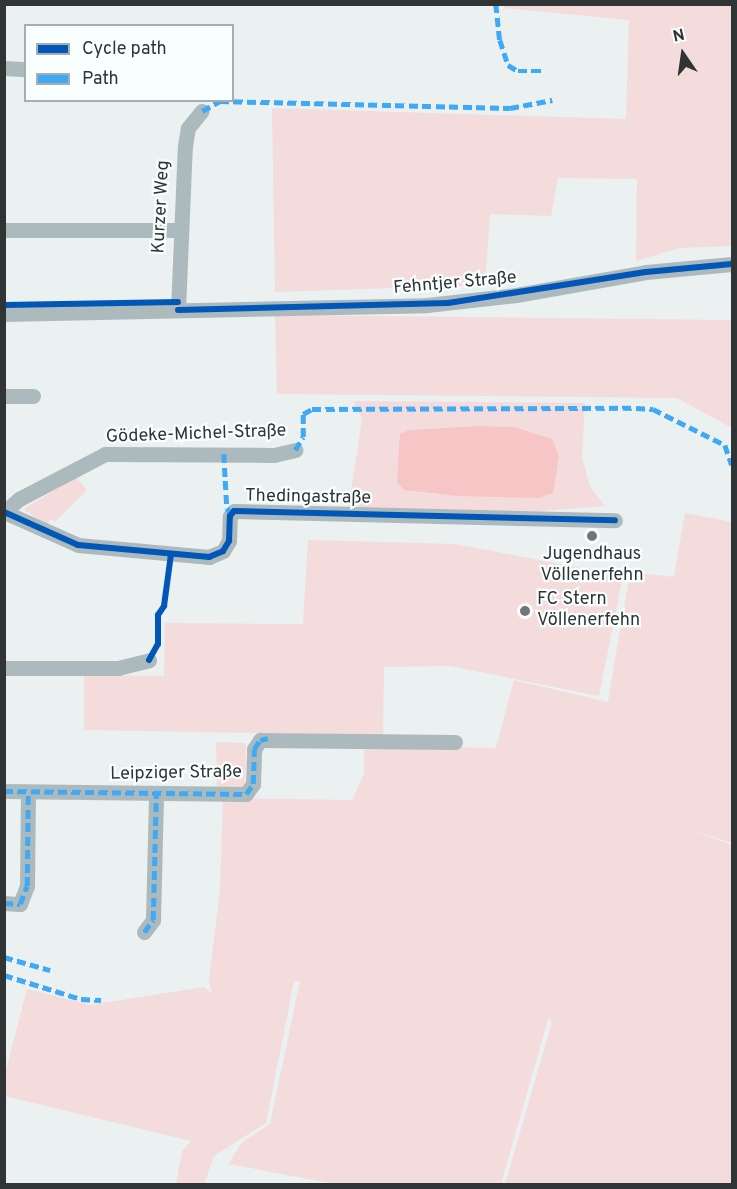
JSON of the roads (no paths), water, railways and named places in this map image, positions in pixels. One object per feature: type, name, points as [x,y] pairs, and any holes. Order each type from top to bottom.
[{"type":"street","points":[[4,68],[24,69]]},
{"type":"street","name":"Kurzer Weg","points":[[178,310],[180,230],[188,128],[202,111]]},
{"type":"street","points":[[4,230],[180,230]]},
{"type":"street","name":"Fehntjer Straße","points":[[4,314],[448,303],[646,272],[732,264]]},
{"type":"street","points":[[4,396],[33,396]]},
{"type":"street","name":"Gödeke-Michel-Straße","points":[[4,512],[19,499],[105,454],[274,455],[296,450]]},
{"type":"street","name":"Thedingastraße","points":[[4,512],[78,545],[209,557],[223,551],[229,541],[230,516],[234,512],[615,520]]},
{"type":"street","points":[[4,668],[118,668],[149,660]]},
{"type":"street","name":"Leipziger Straße","points":[[4,791],[88,790],[97,795],[246,794],[253,784],[254,749],[260,740],[268,738],[455,742]]},
{"type":"street","points":[[4,903],[20,904],[27,886],[28,792]]},
{"type":"street","points":[[144,932],[153,920],[156,795]]},
{"type":"place","name":"Jugendhaus Völlenerfehn","points":[[592,536]]},
{"type":"place","name":"FC Stern Völlenerfehn","points":[[525,611]]}]
